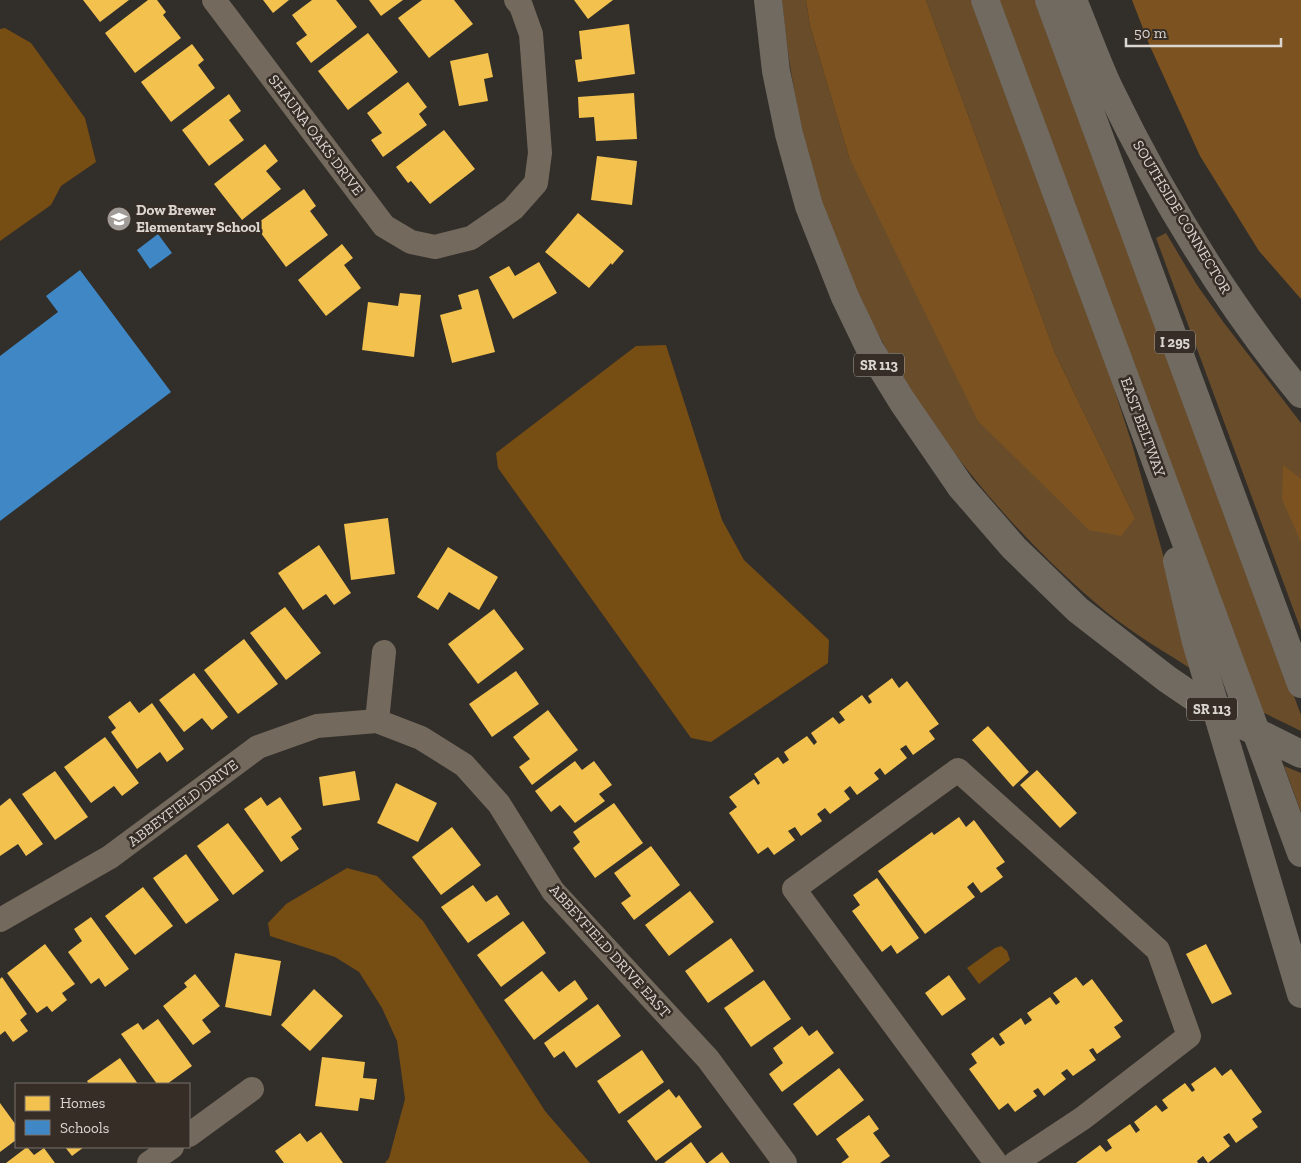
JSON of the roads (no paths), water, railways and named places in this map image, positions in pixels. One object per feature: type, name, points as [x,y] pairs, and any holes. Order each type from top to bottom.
[{"type":"highway","name":"SR 113","points":[[768,0],[776,71],[789,134],[809,206],[845,297],[870,349],[902,401],[961,487],[1014,548],[1078,610],[1167,679],[1220,714],[1301,754]]},
{"type":"highway","name":"EAST BELTWAY","points":[[985,0],[1301,853]]},
{"type":"highway","name":"I 295","points":[[1049,0],[1301,684]]},
{"type":"highway","name":"SOUTHSIDE CONNECTOR","points":[[1073,0],[1108,86],[1154,176],[1210,267],[1274,361],[1301,394]]},
{"type":"highway","points":[[1150,443],[1196,642],[1301,994]]},
{"type":"street","name":"SHAUNA OAKS DRIVE","points":[[214,0],[384,226],[411,242],[435,247],[471,238],[513,209],[536,183],[540,153],[531,34],[521,6],[516,0]]},
{"type":"street","points":[[377,721],[384,652]]},
{"type":"street","name":"ABBEYFIELD DRIVE","points":[[0,920],[110,857],[258,747],[317,726],[377,721]]},
{"type":"street","name":"ABBEYFIELD DRIVE EAST","points":[[377,721],[421,738],[464,765],[499,804],[552,891],[708,1059],[785,1163]]},
{"type":"street","points":[[996,1163],[794,889],[958,770],[1158,950],[1189,1036],[1083,1118],[1015,1163]]},
{"type":"street","points":[[190,1134],[252,1089]]},
{"type":"street","points":[[149,1163],[171,1148]]},
{"type":"place","name":"Dow Brewer Elementary School","points":[[119,219]]}]
